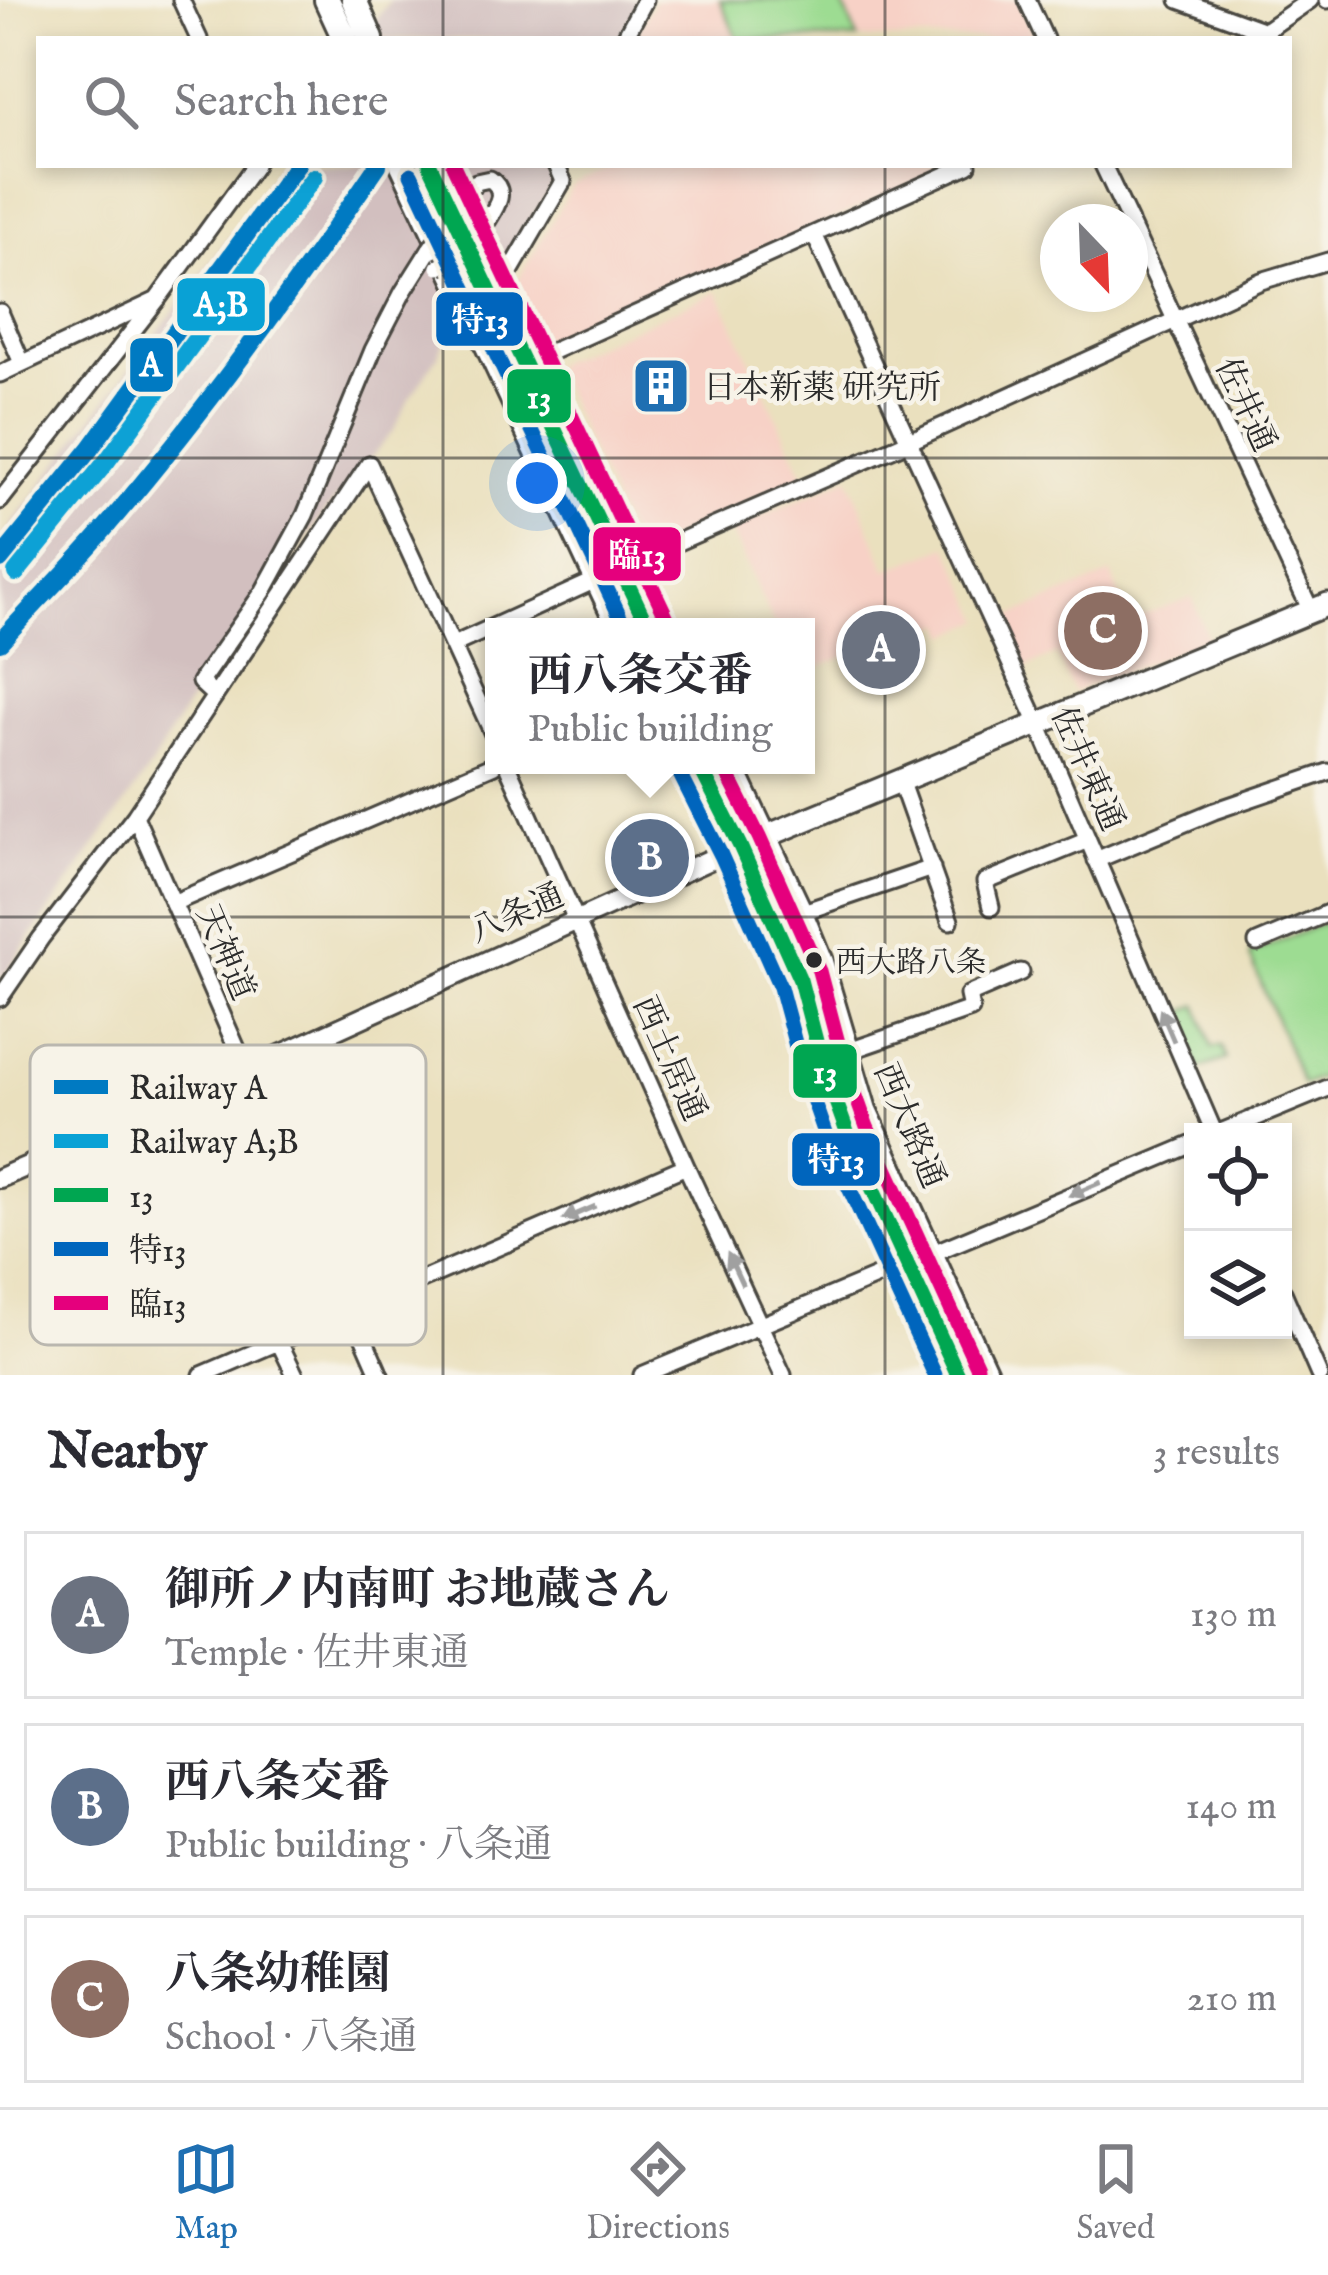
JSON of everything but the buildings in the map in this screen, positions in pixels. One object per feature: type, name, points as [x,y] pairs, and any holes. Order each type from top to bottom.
[{"type":"main road","points":[[327,0],[344,36]]},
{"type":"main road","points":[[354,0],[370,36]]},
{"type":"main road","points":[[404,168],[607,574],[641,618]]},
{"type":"main road","points":[[431,168],[607,574],[618,618]]},
{"type":"main road","name":"八条通","points":[[752,842],[1323,608]]},
{"type":"main road","name":"西大路通","points":[[704,774],[800,914],[958,1375]]},
{"type":"main road","name":"西大路通","points":[[733,774],[848,1136],[986,1375]]},
{"type":"street","points":[[181,0],[198,36]]},
{"type":"street","points":[[626,36],[646,0]]},
{"type":"street","points":[[1027,0],[1044,36]]},
{"type":"street","points":[[1179,0],[1264,31]]},
{"type":"street","points":[[1253,36],[1310,0]]},
{"type":"street","points":[[0,501],[158,300],[253,168]]},
{"type":"street","points":[[557,168],[563,181],[507,278],[542,356],[961,168]]},
{"type":"street","name":"佐井通","points":[[1104,168],[1121,204]]},
{"type":"street","points":[[215,696],[200,682],[263,592],[305,515],[373,350],[410,280],[476,182],[490,179],[497,183],[500,200],[467,252],[410,280]]},
{"type":"street","name":"佐井東通","points":[[814,234],[1038,724],[1213,1123]]},
{"type":"street","name":"佐井通","points":[[1148,261],[1323,608]]},
{"type":"street","points":[[511,618],[1261,281],[1328,261]]},
{"type":"street","points":[[0,374],[158,300]]},
{"type":"street","points":[[0,312],[22,364]]},
{"type":"street","points":[[0,998],[135,816],[369,464],[485,716]]},
{"type":"street","points":[[452,645],[485,630]]},
{"type":"street","points":[[173,903],[485,769]]},
{"type":"street","points":[[1096,860],[1214,811],[1328,772]]},
{"type":"street","name":"西土居通","points":[[511,774],[783,1375]]},
{"type":"street","points":[[900,780],[950,921]]},
{"type":"street","name":"天神道","points":[[135,816],[234,1045]]},
{"type":"street","points":[[991,907],[985,882],[1088,840]]},
{"type":"street","name":"八条通","points":[[302,1045],[752,842]]},
{"type":"street","points":[[800,914],[932,868]]},
{"type":"street","points":[[1257,943],[1328,914]]},
{"type":"street","points":[[846,1052],[971,1009],[968,995],[1021,972]]},
{"type":"street","points":[[1240,1123],[1328,1088]]},
{"type":"street","points":[[642,1375],[1184,1148]]},
{"type":"street","name":"八条通","points":[[0,1178],[30,1165]]},
{"type":"street","points":[[426,1279],[686,1166]]},
{"type":"street","points":[[1292,1313],[1319,1375]]},
{"type":"street","points":[[202,1375],[272,1345]]},
{"type":"street","points":[[280,1345],[295,1375]]},
{"type":"street","name":"天神道","points":[[367,1345],[380,1375]]},
{"type":"shaded area","points":[[390,0],[640,0],[621,36],[365,36]]},
{"type":"shaded area","points":[[655,0],[1019,0],[1035,36],[635,36]]},
{"type":"shaded area","points":[[276,168],[553,168],[556,181],[508,256],[499,252],[394,430],[324,514],[0,981],[0,540],[231,235]]},
{"type":"shaded area","points":[[610,168],[946,168],[551,347],[545,346],[516,283],[573,185]]},
{"type":"shaded area","points":[[718,291],[805,478],[637,554],[552,365]]},
{"type":"shaded area","points":[[849,477],[887,570],[948,546],[983,620],[949,635],[944,624],[917,634],[897,593],[912,630],[815,668],[815,618],[771,618],[731,530]]},
{"type":"shaded area","points":[[1111,574],[1131,620],[1192,597],[1208,639],[1073,692],[1057,654],[1019,671],[998,622]]},
{"type":"green space","points":[[720,0],[841,0],[857,36],[737,36]]},
{"type":"green space","points":[[1328,921],[1328,1074],[1303,1085],[1249,954]]},
{"type":"green space","points":[[1198,1005],[1212,1048],[1221,1046],[1226,1059],[1199,1069],[1174,1017]]},
{"type":"rail line","name":"A","points":[[0,560],[90,449],[295,168]]},
{"type":"rail line","name":"A","points":[[0,642],[174,445],[376,168]]},
{"type":"rail line","name":"A;B","points":[[16,573],[107,461],[314,177]]},
{"type":"transit line","name":"13","points":[[431,168],[644,618]]},
{"type":"transit line","name":"臨13","points":[[454,168],[667,618]]},
{"type":"transit line","name":"特13","points":[[411,174],[621,618]]},
{"type":"transit line","name":"特13","points":[[680,774],[780,987],[828,1142],[935,1375]]},
{"type":"transit line","name":"13","points":[[704,774],[800,980],[821,1060],[848,1135],[958,1375]]},
{"type":"transit line","name":"臨13","points":[[728,774],[819,971],[867,1127],[977,1366]]},
{"type":"place","name":"日本新薬 研究所","points":[[661,386]]},
{"type":"place","name":"八条幼稚園","points":[[1103,631]]},
{"type":"place","name":"御所ノ内南町 お地蔵さん","points":[[881,650]]},
{"type":"place","name":"西八条交番","points":[[650,858]]},
{"type":"place","name":"西大路八条","points":[[814,960]]}]
